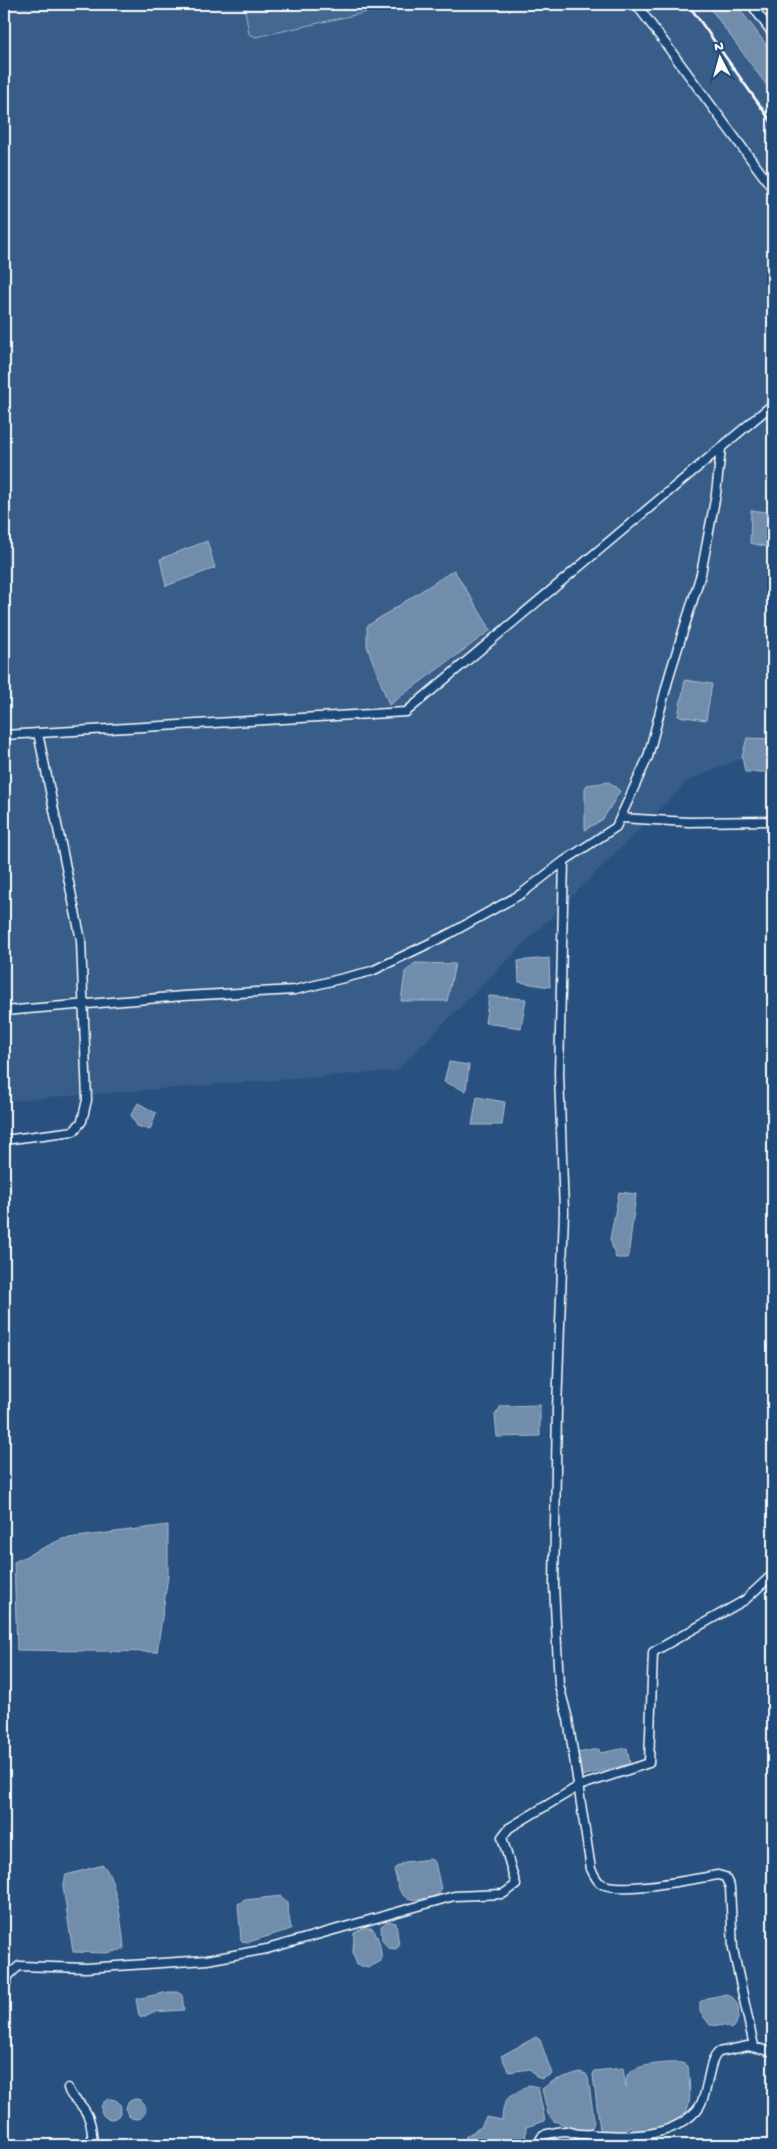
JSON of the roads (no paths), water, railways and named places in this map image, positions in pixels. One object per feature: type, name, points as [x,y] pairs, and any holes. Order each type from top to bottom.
[{"type":"street","points":[[636,4],[773,189]]},
{"type":"street","points":[[751,4],[773,34]]},
{"type":"street","points":[[4,735],[406,712],[773,404]]},
{"type":"street","points":[[4,1011],[295,990],[372,971],[449,934],[521,894],[564,861],[616,827],[648,757],[670,673],[701,574],[716,494],[720,449]]},
{"type":"street","points":[[4,1140],[74,1131],[79,1128],[87,1100],[81,940],[38,733]]},
{"type":"street","points":[[621,818],[688,822],[773,820]]},
{"type":"street","points":[[564,861],[559,1074],[564,1212],[557,1408],[554,1585],[559,1686],[568,1719],[591,1869],[600,1883],[608,1887],[635,1887],[718,1875],[725,1877],[732,1901],[733,1949],[742,1999],[754,2046]]},
{"type":"street","points":[[4,1989],[9,1975],[19,1966],[86,1968],[207,1960],[267,1949],[454,1896],[503,1894],[516,1884],[502,1837],[509,1828],[579,1786],[649,1763],[653,1652],[745,1600],[773,1574]]},
{"type":"street","points":[[537,2145],[543,2135],[566,2131],[642,2136],[680,2122],[692,2115],[702,2104],[716,2054],[740,2046],[754,2046],[773,2052]]},
{"type":"street","points":[[68,2088],[70,2095],[81,2105],[92,2124],[93,2145]]},
{"type":"street","points":[[591,2134],[592,2145]]},
{"type":"railway","points":[[688,4],[773,124]]}]
